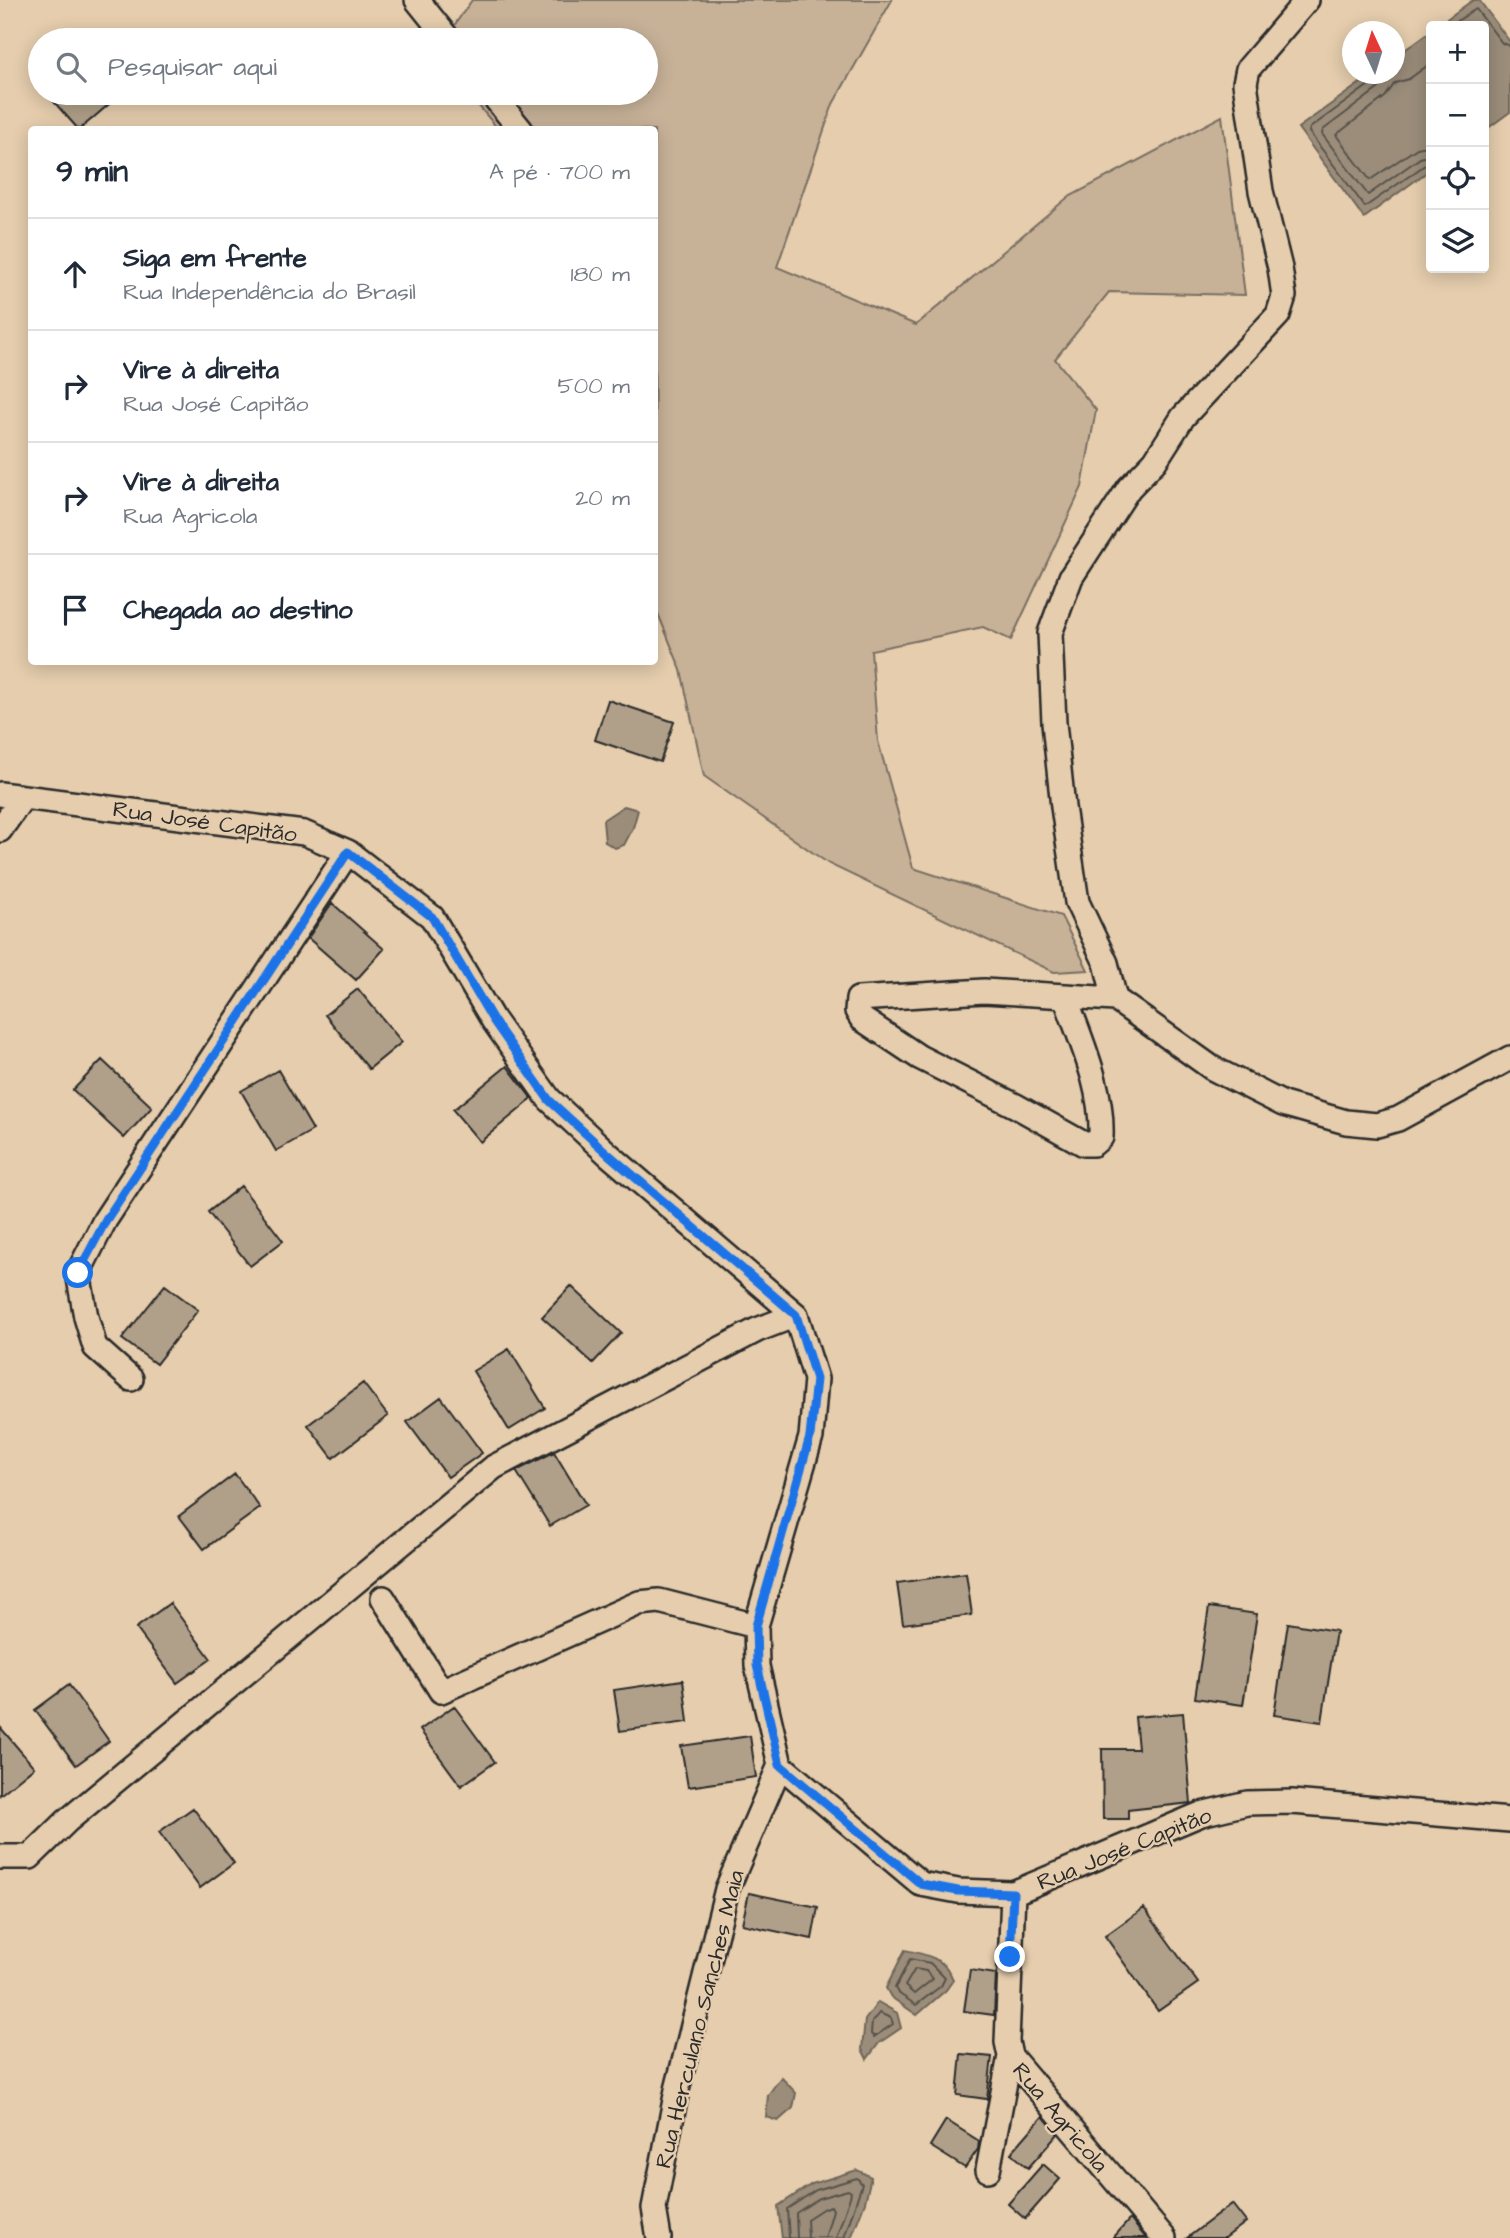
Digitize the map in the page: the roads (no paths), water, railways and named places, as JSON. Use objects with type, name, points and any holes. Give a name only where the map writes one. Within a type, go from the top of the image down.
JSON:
[{"type":"street","points":[[417,0],[439,28]]},
{"type":"street","points":[[1115,999],[1106,963],[1077,902],[1061,795],[1054,723],[1050,633],[1071,577],[1129,488],[1155,461],[1183,418],[1278,315],[1284,296],[1261,191],[1245,83],[1248,69],[1307,0]]},
{"type":"street","points":[[500,105],[517,126]]},
{"type":"street","name":"Rua José Capitão","points":[[0,794],[304,833],[348,852],[432,917],[493,1020],[549,1100],[796,1315]]},
{"type":"street","points":[[0,830],[23,797]]},
{"type":"street","points":[[131,1379],[95,1347],[78,1273],[106,1220],[348,852]]},
{"type":"street","points":[[1065,996],[1093,1073],[1102,1116],[1101,1137],[1093,1144],[1084,1144],[919,1057],[862,1019],[857,1011],[858,999],[984,991],[1115,999],[1212,1068],[1283,1104],[1346,1122],[1377,1125],[1398,1119],[1510,1058]]},
{"type":"street","points":[[0,1857],[30,1857],[66,1821],[494,1467],[757,1330],[796,1315],[816,1379],[810,1437],[756,1626],[757,1665],[780,1765]]},
{"type":"street","points":[[383,1598],[441,1691],[639,1603],[659,1601],[756,1626]]},
{"type":"street","name":"Rua José Capitão","points":[[780,1765],[921,1884],[958,1891],[1013,1893],[1201,1814],[1247,1803],[1292,1802],[1510,1820]]},
{"type":"street","name":"Rua Herculano Sanches Maia","points":[[659,2238],[654,2208],[677,2090],[727,1888],[780,1765]]},
{"type":"street","name":"Rua Agricola","points":[[1013,1893],[1007,2042],[1010,2056],[1164,2238]]},
{"type":"street","points":[[988,2170],[1010,2056]]},
{"type":"water","points":[[1473,0],[1479,0],[1510,42],[1510,112],[1489,127],[1489,21],[1444,21]]},
{"type":"water","points":[[1426,35],[1426,173],[1364,218],[1298,128],[1359,84],[1405,84],[1405,50]]},
{"type":"water","points":[[624,806],[638,810],[624,845],[615,848],[605,842],[603,820]]},
{"type":"water","points":[[905,1950],[927,1955],[940,1962],[953,1980],[946,1990],[917,2015],[891,1997],[886,1988]]},
{"type":"water","points":[[878,2002],[897,2013],[901,2028],[879,2043],[867,2059],[862,2049],[865,2020]]},
{"type":"water","points":[[781,2077],[796,2093],[793,2108],[778,2121],[766,2117],[768,2095]]},
{"type":"water","points":[[857,2170],[871,2177],[851,2238],[782,2238],[778,2206],[812,2184]]}]
